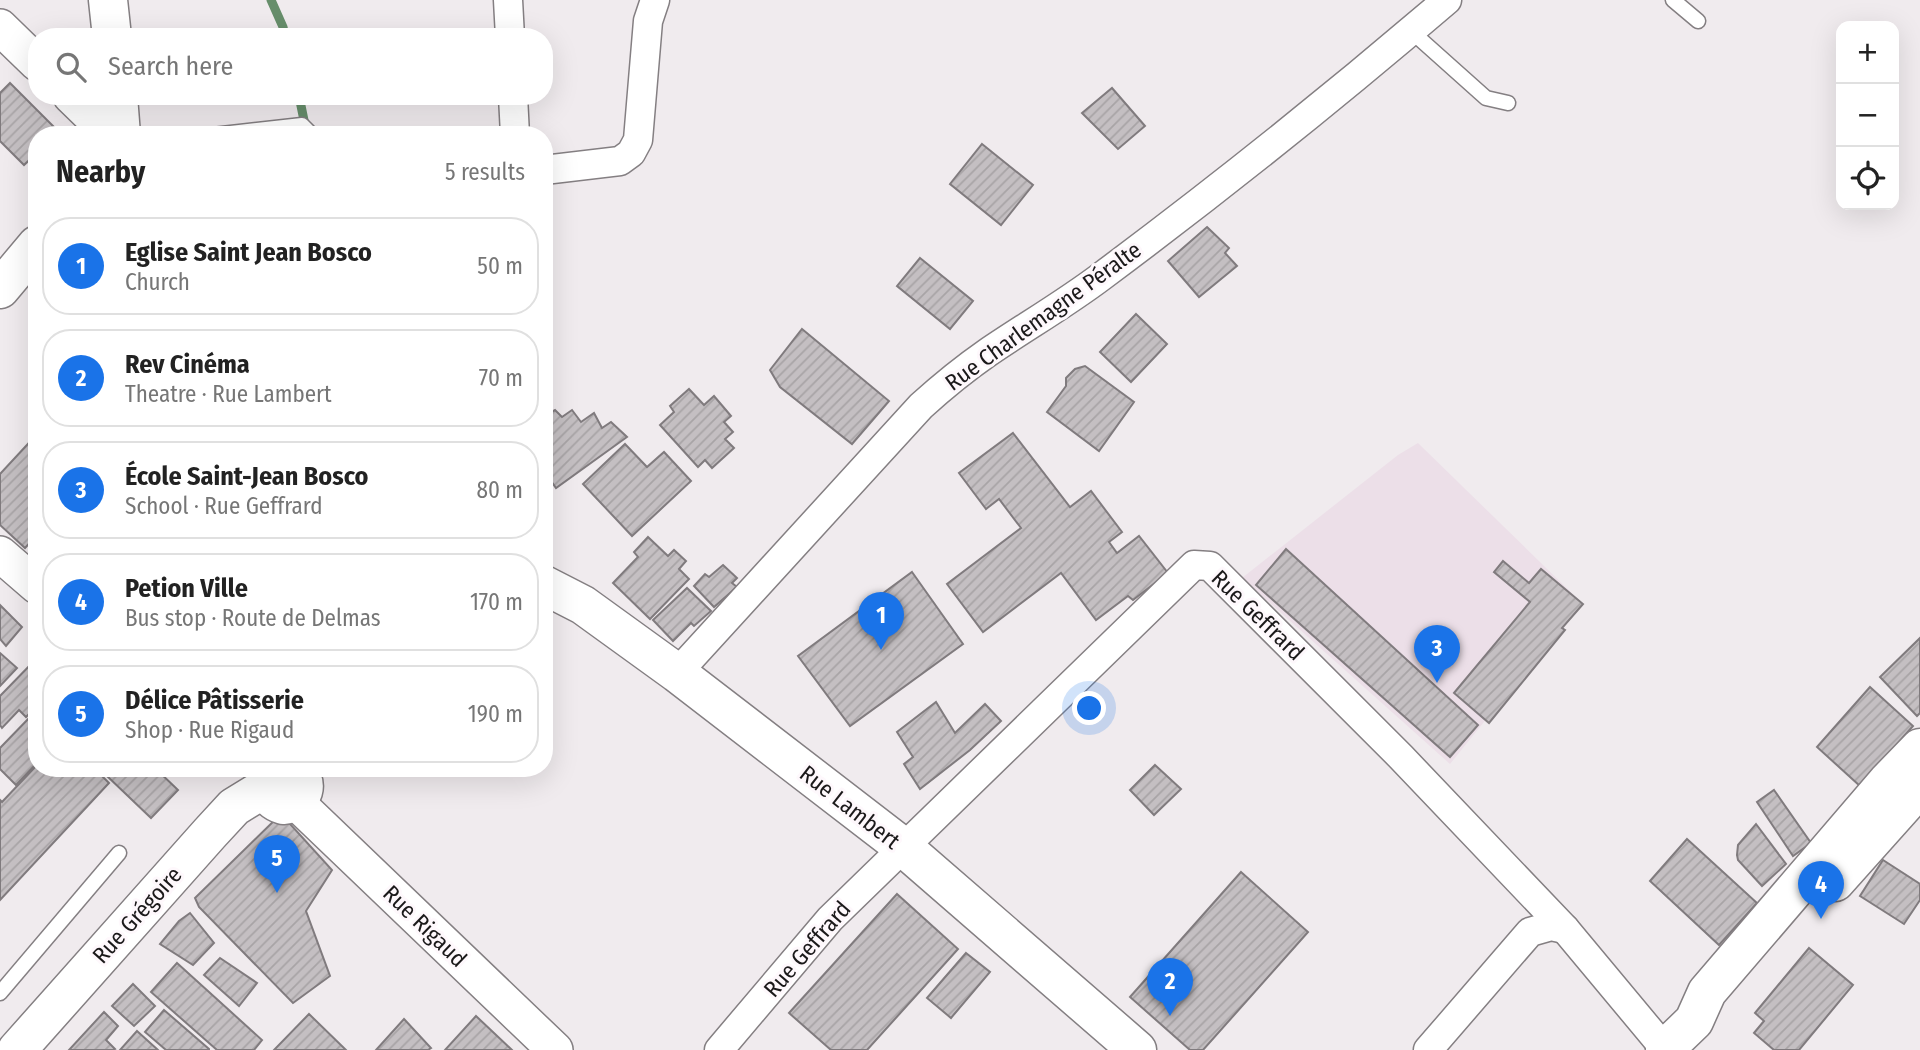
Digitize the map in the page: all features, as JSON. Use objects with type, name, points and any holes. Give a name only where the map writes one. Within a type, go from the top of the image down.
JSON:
[{"type":"main road","points":[[108,0],[111,28]]},
{"type":"main road","points":[[119,105],[120,126]]},
{"type":"main road","points":[[0,289],[28,256]]},
{"type":"main road","name":"Rue Lambert","points":[[553,585],[677,673],[903,847],[1137,1050]]},
{"type":"main road","points":[[1665,1050],[1694,1021],[1707,992],[1887,782],[1920,748]]},
{"type":"main road","name":"Rue Grégoire","points":[[17,1050],[234,807],[284,777]]},
{"type":"main road","points":[[1694,1021],[1725,1010],[1814,905],[1920,788]]},
{"type":"street","points":[[508,0],[510,28]]},
{"type":"street","points":[[553,169],[620,162],[631,153],[638,140],[648,21],[655,0]]},
{"type":"street","name":"Rue Charlemagne Péralte","points":[[677,673],[921,407],[949,382],[985,354],[1109,271],[1298,124],[1447,0]]},
{"type":"street","points":[[0,27],[28,54]]},
{"type":"street","points":[[80,105],[102,126]]},
{"type":"street","points":[[513,105],[515,126]]},
{"type":"street","points":[[0,554],[28,578]]},
{"type":"street","name":"Rue Geffrard","points":[[719,1050],[830,919],[1194,565],[1210,566],[1401,757],[1565,929],[1665,1050]]},
{"type":"street","name":"Rue Rigaud","points":[[284,777],[555,1050]]},
{"type":"street","points":[[1428,1050],[1530,932],[1551,926],[1565,929]]},
{"type":"lane","points":[[1673,0],[1698,21]]},
{"type":"lane","points":[[1411,30],[1486,98],[1508,103]]},
{"type":"lane","points":[[0,993],[119,853]]},
{"type":"shaded area","points":[[1418,443],[1581,602],[1450,764],[1242,578],[1398,455]]},
{"type":"building","points":[[10,83],[28,101],[28,105],[32,105],[53,126],[28,126],[28,161],[24,165],[0,141],[0,93]]},
{"type":"building","points":[[1112,88],[1145,126],[1118,149],[1082,113]]},
{"type":"building","points":[[982,144],[1033,185],[1001,225],[950,184]]},
{"type":"building","points":[[1207,227],[1229,248],[1225,253],[1237,266],[1199,297],[1168,261]]},
{"type":"building","points":[[920,258],[973,301],[950,329],[897,286]]},
{"type":"building","points":[[1136,314],[1167,344],[1131,382],[1100,352]]},
{"type":"building","points":[[802,329],[889,401],[852,444],[780,387],[770,370]]},
{"type":"building","points":[[1085,366],[1134,402],[1099,451],[1047,412],[1066,386],[1066,378],[1075,369]]},
{"type":"building","points":[[689,389],[704,405],[714,396],[731,416],[724,422],[733,432],[725,439],[734,448],[712,468],[705,460],[698,467],[660,425],[674,412],[670,406]]},
{"type":"building","points":[[572,410],[581,422],[594,413],[602,428],[611,422],[627,437],[556,488],[553,484],[553,411],[562,417]]},
{"type":"building","points":[[1013,433],[1070,507],[1091,491],[1122,532],[1109,542],[1117,553],[1139,536],[1168,573],[1133,600],[1128,596],[1096,620],[1061,573],[983,632],[947,584],[1021,528],[999,499],[986,509],[959,473]]},
{"type":"building","points":[[28,444],[28,545],[25,548],[0,525],[0,474]]},
{"type":"building","points":[[625,444],[647,467],[664,452],[691,481],[632,536],[583,484]]},
{"type":"building","points":[[648,537],[668,556],[674,550],[686,561],[679,569],[689,579],[650,619],[613,583],[638,557],[634,552]]},
{"type":"building","points":[[1286,549],[1478,725],[1450,757],[1256,585]]},
{"type":"building","points":[[1503,561],[1529,583],[1541,569],[1583,604],[1489,723],[1454,693],[1530,602],[1494,572]]},
{"type":"building","points":[[723,565],[737,578],[732,583],[737,587],[714,607],[694,586],[705,574],[709,577]]},
{"type":"building","points":[[912,572],[963,644],[850,726],[798,656]]},
{"type":"building","points":[[687,588],[711,611],[694,626],[691,623],[673,641],[653,620]]},
{"type":"building","points":[[0,605],[22,627],[6,646],[0,639]]},
{"type":"building","points":[[1920,638],[1920,713],[1917,716],[1880,677]]},
{"type":"building","points":[[0,653],[17,668],[0,686]]},
{"type":"building","points":[[28,667],[28,715],[26,717],[19,710],[2,728],[0,696]]},
{"type":"building","points":[[1870,687],[1913,726],[1860,786],[1817,747]]},
{"type":"building","points":[[936,702],[955,733],[985,704],[1001,721],[970,750],[920,789],[904,764],[913,757],[897,732]]},
{"type":"building","points":[[28,719],[28,772],[16,785],[0,769],[0,748]]},
{"type":"building","points":[[1155,765],[1181,789],[1154,815],[1130,790]]},
{"type":"building","points":[[28,775],[28,777],[103,777],[109,783],[0,900],[0,800],[2,802]]},
{"type":"building","points":[[108,777],[164,777],[178,790],[151,818]]},
{"type":"building","points":[[1774,790],[1811,843],[1793,856],[1757,802]]},
{"type":"building","points":[[281,814],[332,870],[306,911],[330,976],[293,1003],[199,907],[195,898]]},
{"type":"building","points":[[1756,824],[1786,864],[1762,886],[1738,860],[1737,855],[1738,845]]},
{"type":"building","points":[[1687,839],[1757,903],[1719,945],[1650,881]]},
{"type":"building","points":[[1883,860],[1920,884],[1920,900],[1904,924],[1860,896]]},
{"type":"building","points":[[1241,872],[1308,932],[1203,1050],[1190,1050],[1130,997]]},
{"type":"building","points":[[897,894],[958,949],[867,1050],[831,1050],[789,1013]]},
{"type":"building","points":[[190,913],[214,943],[193,965],[160,944],[179,921]]},
{"type":"building","points":[[1809,948],[1853,985],[1799,1050],[1774,1050],[1754,1033],[1764,1021],[1755,1013]]},
{"type":"building","points":[[966,953],[990,972],[951,1018],[927,998]]},
{"type":"building","points":[[220,958],[257,983],[239,1006],[204,975]]},
{"type":"building","points":[[177,963],[262,1040],[254,1050],[217,1050],[151,992]]},
{"type":"building","points":[[133,984],[155,1006],[134,1026],[112,1006]]},
{"type":"building","points":[[164,1010],[209,1050],[166,1050],[145,1032]]},
{"type":"building","points":[[104,1012],[118,1026],[106,1040],[115,1049],[69,1050]]},
{"type":"building","points":[[309,1014],[346,1050],[274,1050]]},
{"type":"building","points":[[476,1016],[512,1050],[445,1050]]},
{"type":"building","points":[[404,1019],[431,1048],[376,1050]]},
{"type":"building","points":[[137,1031],[158,1050],[120,1050]]},
{"type":"waterway","points":[[271,0],[283,28]]},
{"type":"waterway","points":[[301,105],[305,126]]},
{"type":"place","name":"Eglise Saint Jean Bosco","points":[[881,650]]},
{"type":"place","name":"École Saint-Jean Bosco","points":[[1437,683]]},
{"type":"place","name":"Délice Pâtisserie","points":[[277,893]]},
{"type":"place","name":"Petion Ville","points":[[1821,919]]},
{"type":"place","name":"Rev Cinéma","points":[[1170,1016]]}]
